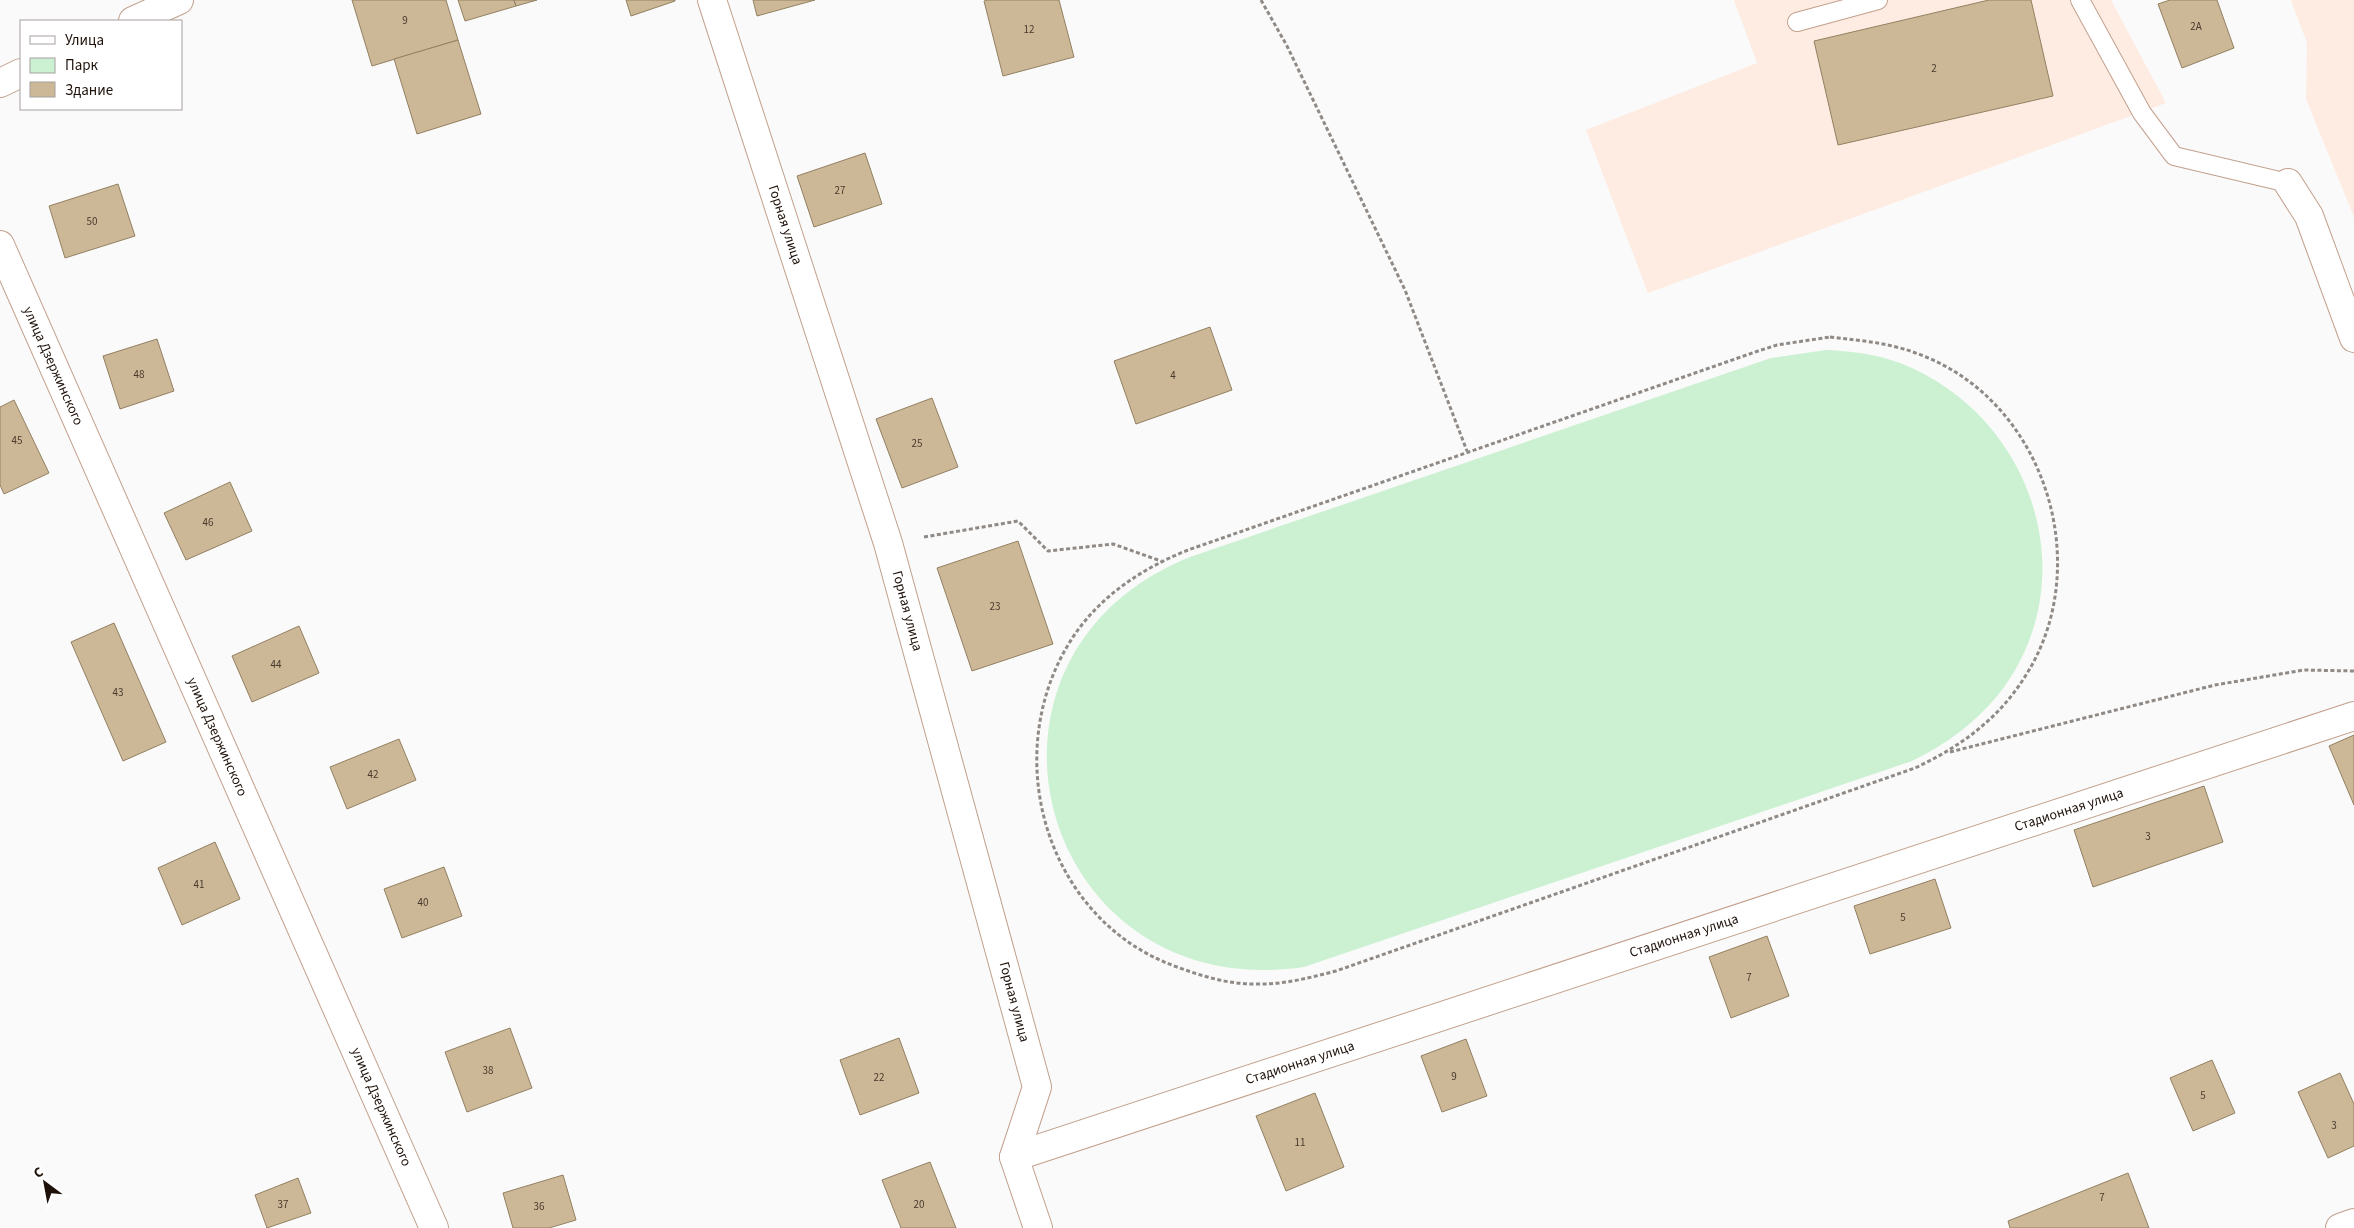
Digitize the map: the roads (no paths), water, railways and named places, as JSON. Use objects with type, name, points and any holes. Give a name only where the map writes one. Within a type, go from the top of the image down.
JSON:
[{"type":"street","points":[[135,20],[178,0]]},
{"type":"street","name":"Горная улица","points":[[712,0],[888,544],[1037,1087],[1014,1157]]},
{"type":"street","points":[[0,83],[20,73]]},
{"type":"street","points":[[2288,183],[2309,216],[2354,338]]},
{"type":"street","name":"улица Дзержинского","points":[[0,245],[434,1228]]},
{"type":"street","name":"Стадионная улица","points":[[1014,1157],[2354,716]]},
{"type":"street","points":[[1014,1157],[1038,1228]]},
{"type":"street","points":[[2340,1228],[2354,1223]]},
{"type":"lane","points":[[1797,22],[1878,0]]},
{"type":"lane","points":[[2080,0],[2142,113],[2174,156],[2288,183]]}]
